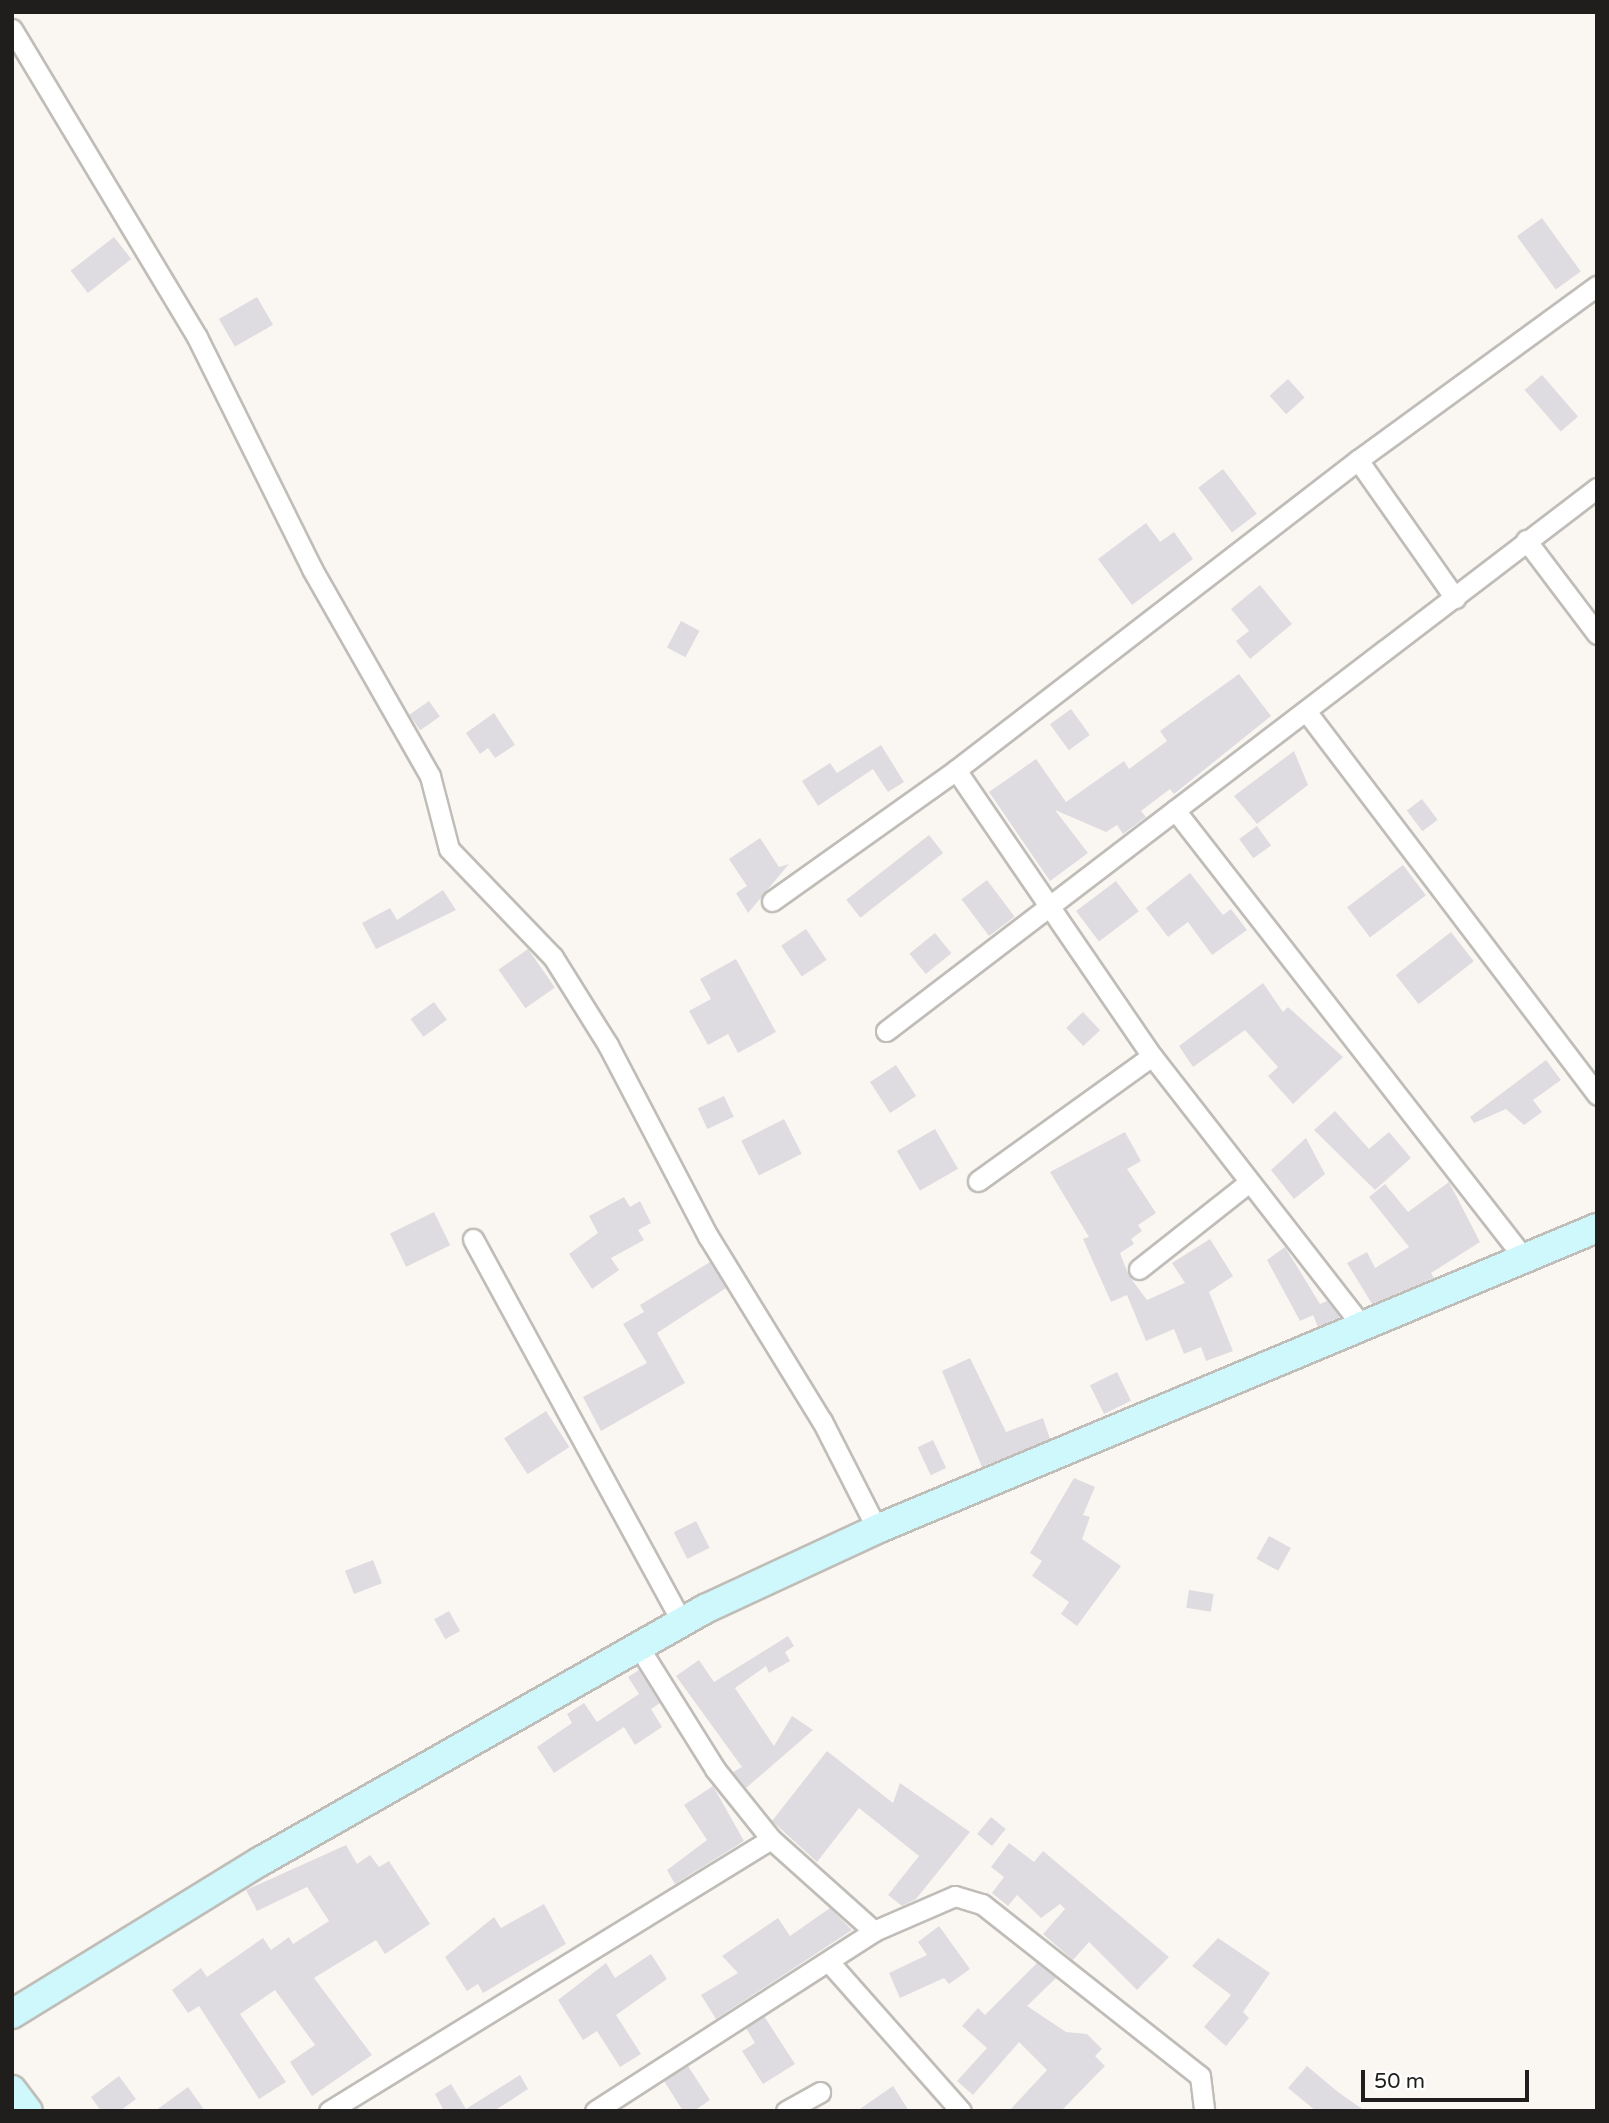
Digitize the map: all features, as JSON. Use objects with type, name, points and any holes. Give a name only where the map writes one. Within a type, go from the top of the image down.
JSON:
[{"type":"street","points":[[12,29],[197,338],[313,569],[430,776],[456,862],[554,957],[608,1045],[708,1236],[822,1421],[877,1529]]},
{"type":"street","points":[[772,901],[956,770],[1358,460],[1597,286]]},
{"type":"street","points":[[1358,460],[1455,597]]},
{"type":"street","points":[[886,1031],[1051,909],[1175,810],[1597,488]]},
{"type":"street","points":[[1526,540],[1597,634]]},
{"type":"street","points":[[1306,711],[1597,1095]]},
{"type":"street","points":[[956,770],[1152,1056],[1364,1328]]},
{"type":"street","points":[[1175,810],[1524,1258]]},
{"type":"street","points":[[978,1181],[1152,1056]]},
{"type":"street","points":[[1139,1269],[1249,1182]]},
{"type":"street","points":[[12,2014],[103,1953],[637,1644],[681,1622],[877,1529],[1364,1328],[1597,1228]]},
{"type":"street","points":[[474,1239],[681,1622]]},
{"type":"street","points":[[637,1644],[715,1769],[771,1839],[874,1931]]},
{"type":"street","points":[[329,2111],[771,1839]]},
{"type":"street","points":[[595,2111],[874,1931],[955,1896],[982,1904],[1200,2076],[1204,2111]]},
{"type":"street","points":[[829,1962],[961,2111]]},
{"type":"street","points":[[12,2090],[28,2111]]},
{"type":"street","points":[[786,2111],[820,2092]]},
{"type":"building","points":[[1542,218],[1581,271],[1556,290],[1517,236]]},
{"type":"building","points":[[114,237],[131,259],[88,293],[71,271]]},
{"type":"building","points":[[257,297],[273,325],[235,347],[219,319]]},
{"type":"building","points":[[1542,375],[1578,417],[1561,432],[1525,390]]},
{"type":"building","points":[[1288,379],[1305,398],[1286,414],[1269,396]]},
{"type":"building","points":[[1223,469],[1257,514],[1232,532],[1198,488]]},
{"type":"building","points":[[1146,523],[1160,542],[1174,532],[1193,559],[1132,605],[1098,559]]},
{"type":"building","points":[[1260,585],[1292,624],[1250,659],[1236,641],[1249,631],[1231,609]]},
{"type":"building","points":[[681,621],[700,631],[685,657],[667,647]]},
{"type":"building","points":[[1239,674],[1271,716],[1174,794],[1170,789],[1141,811],[1146,817],[1123,834],[1117,825],[1106,832],[1055,810],[1088,853],[1050,881],[989,792],[1036,759],[1066,802],[1124,761],[1129,769],[1167,741],[1160,731]]},
{"type":"building","points":[[429,701],[440,717],[420,730],[409,715]]},
{"type":"building","points":[[1071,709],[1090,735],[1069,750],[1050,724]]},
{"type":"building","points":[[494,713],[515,745],[495,758],[488,748],[480,754],[466,733]]},
{"type":"building","points":[[881,745],[904,782],[888,792],[873,769],[818,806],[802,781],[830,763],[837,773]]},
{"type":"building","points":[[1294,751],[1308,785],[1257,824],[1234,796]]},
{"type":"building","points":[[1422,799],[1438,820],[1422,831],[1407,810]]},
{"type":"building","points":[[1257,826],[1271,845],[1253,858],[1239,839]]},
{"type":"building","points":[[929,835],[943,853],[860,918],[846,900]]},
{"type":"building","points":[[760,838],[779,867],[789,864],[748,913],[736,893],[747,886],[729,859]]},
{"type":"building","points":[[1403,865],[1426,895],[1370,937],[1347,907]]},
{"type":"building","points":[[1190,873],[1223,915],[1231,909],[1247,930],[1212,955],[1188,922],[1168,937],[1146,908]]},
{"type":"building","points":[[987,880],[1015,917],[989,936],[961,899]]},
{"type":"building","points":[[1116,881],[1139,911],[1099,941],[1076,911]]},
{"type":"building","points":[[443,890],[456,910],[376,949],[362,923],[390,908],[397,920]]},
{"type":"building","points":[[806,929],[827,960],[802,976],[781,946]]},
{"type":"building","points":[[1451,932],[1474,961],[1419,1004],[1396,975]]},
{"type":"building","points":[[935,933],[951,953],[926,974],[909,954]]},
{"type":"building","points":[[528,949],[555,988],[525,1008],[499,970]]},
{"type":"building","points":[[736,959],[776,1032],[738,1053],[728,1034],[708,1045],[689,1011],[711,999],[700,979]]},
{"type":"building","points":[[1263,983],[1283,1012],[1288,1007],[1343,1057],[1293,1104],[1268,1076],[1278,1067],[1245,1030],[1193,1067],[1179,1046]]},
{"type":"building","points":[[434,1002],[447,1020],[423,1037],[411,1019]]},
{"type":"building","points":[[1083,1012],[1100,1030],[1083,1046],[1066,1028]]},
{"type":"building","points":[[1546,1060],[1561,1080],[1533,1100],[1542,1112],[1524,1125],[1506,1109],[1474,1123],[1470,1117]]},
{"type":"building","points":[[896,1065],[916,1096],[890,1113],[870,1082]]},
{"type":"building","points":[[724,1096],[734,1117],[707,1129],[698,1108]]},
{"type":"building","points":[[1335,1111],[1369,1149],[1389,1132],[1411,1158],[1375,1190],[1314,1130]]},
{"type":"building","points":[[784,1119],[802,1154],[759,1176],[741,1141]]},
{"type":"building","points":[[935,1129],[958,1169],[920,1191],[897,1151]]},
{"type":"building","points":[[1125,1132],[1141,1161],[1127,1169],[1156,1213],[1138,1225],[1142,1231],[1131,1239],[1134,1244],[1120,1253],[1129,1276],[1147,1300],[1185,1283],[1172,1263],[1210,1239],[1233,1276],[1209,1292],[1233,1351],[1206,1361],[1201,1347],[1184,1354],[1174,1329],[1146,1341],[1127,1295],[1111,1302],[1083,1239],[1089,1237],[1050,1172]]},
{"type":"building","points":[[1306,1138],[1325,1174],[1294,1199],[1271,1170]]},
{"type":"building","points":[[1449,1182],[1480,1242],[1431,1273],[1434,1278],[1372,1304],[1347,1263],[1367,1252],[1375,1268],[1409,1247],[1369,1197],[1385,1184],[1408,1212]]},
{"type":"building","points":[[624,1197],[630,1207],[640,1201],[651,1223],[638,1230],[644,1240],[611,1258],[619,1270],[592,1289],[569,1254],[598,1233],[589,1216]]},
{"type":"building","points":[[434,1212],[450,1245],[406,1267],[390,1233]]},
{"type":"building","points":[[1285,1247],[1320,1304],[1327,1301],[1340,1317],[1318,1327],[1313,1315],[1300,1321],[1267,1260]]},
{"type":"building","points":[[710,1262],[726,1288],[657,1333],[685,1383],[601,1431],[583,1397],[647,1363],[623,1324],[644,1312],[640,1305]]},
{"type":"building","points":[[970,1358],[1006,1432],[1043,1418],[1050,1439],[982,1467],[942,1371]]},
{"type":"building","points":[[1117,1372],[1131,1401],[1104,1414],[1090,1385]]},
{"type":"building","points":[[546,1411],[569,1447],[527,1474],[504,1438]]},
{"type":"building","points":[[933,1440],[946,1468],[931,1475],[918,1447]]},
{"type":"building","points":[[1074,1478],[1095,1487],[1083,1515],[1090,1517],[1082,1539],[1121,1566],[1077,1626],[1061,1614],[1069,1602],[1032,1576],[1042,1561],[1030,1553]]},
{"type":"building","points":[[696,1521],[710,1548],[687,1559],[674,1532]]},
{"type":"building","points":[[1269,1536],[1291,1548],[1278,1571],[1256,1559]]},
{"type":"building","points":[[373,1560],[382,1583],[354,1594],[345,1571]]},
{"type":"building","points":[[1189,1590],[1214,1594],[1211,1612],[1186,1608]]},
{"type":"building","points":[[449,1611],[460,1631],[445,1639],[434,1619]]},
{"type":"building","points":[[788,1636],[794,1646],[785,1652],[790,1661],[769,1673],[766,1666],[735,1688],[774,1746],[792,1716],[813,1730],[746,1788],[733,1772],[742,1767],[676,1676],[699,1660],[714,1682]]},
{"type":"building","points":[[639,1670],[660,1703],[651,1709],[662,1727],[635,1745],[624,1727],[554,1773],[537,1747],[572,1723],[567,1714],[584,1703],[597,1722],[639,1694],[628,1677]]},
{"type":"building","points":[[827,1751],[893,1803],[900,1783],[970,1832],[916,1899],[902,1906],[888,1895],[919,1856],[859,1808],[817,1862],[772,1821]]},
{"type":"building","points":[[713,1786],[744,1841],[675,1884],[667,1870],[707,1840],[684,1805]]},
{"type":"building","points":[[991,1817],[1006,1829],[992,1846],[977,1834]]},
{"type":"building","points":[[1009,1843],[1034,1862],[1043,1851],[1169,1957],[1137,1990],[1089,1942],[1073,1960],[1043,1934],[1065,1909],[1060,1904],[1041,1918],[1017,1895],[1008,1906],[992,1893],[1004,1877],[991,1867]]},
{"type":"building","points":[[346,1845],[357,1864],[370,1855],[379,1867],[389,1861],[430,1924],[385,1954],[376,1940],[314,1978],[372,2055],[312,2096],[290,2062],[315,2045],[275,1990],[240,2014],[286,2082],[259,2099],[199,2006],[188,2013],[172,1990],[201,1968],[207,1977],[263,1938],[271,1950],[289,1937],[293,1944],[329,1921],[307,1887],[257,1911],[246,1890]]},
{"type":"building","points":[[544,1904],[566,1944],[483,1993],[478,1984],[467,1991],[445,1957],[494,1917],[501,1928]]},
{"type":"building","points":[[830,1908],[852,1930],[716,2019],[701,1995],[738,1973],[722,1956],[778,1918],[790,1936]]},
{"type":"building","points":[[939,1926],[970,1969],[949,1984],[944,1978],[900,1998],[889,1973],[927,1955],[918,1942]]},
{"type":"building","points":[[1218,1938],[1270,1973],[1243,2012],[1249,2018],[1226,2046],[1204,2027],[1231,1995],[1192,1966]]},
{"type":"building","points":[[651,1954],[667,1979],[616,2015],[641,2054],[620,2067],[597,2031],[583,2040],[558,2000],[606,1963],[615,1978]]},
{"type":"building","points":[[1037,1963],[1056,1978],[1027,2006],[1066,2032],[1087,2034],[1102,2049],[1095,2056],[1105,2066],[1061,2111],[1009,2111],[1047,2070],[1019,2042],[973,2095],[957,2081],[987,2048],[962,2026],[978,2008],[985,2015]]},
{"type":"building","points":[[764,2016],[795,2064],[763,2084],[742,2051],[755,2043],[746,2028]]},
{"type":"building","points":[[688,2066],[710,2100],[694,2111],[683,2111],[664,2081]]},
{"type":"building","points":[[1307,2066],[1365,2111],[1316,2111],[1288,2088]]},
{"type":"building","points":[[520,2075],[528,2089],[494,2111],[444,2111],[435,2094],[451,2084],[466,2109]]},
{"type":"building","points":[[119,2076],[136,2099],[120,2111],[101,2111],[91,2097]]},
{"type":"building","points":[[893,2086],[909,2111],[857,2111]]},
{"type":"building","points":[[188,2087],[205,2111],[155,2111]]}]
